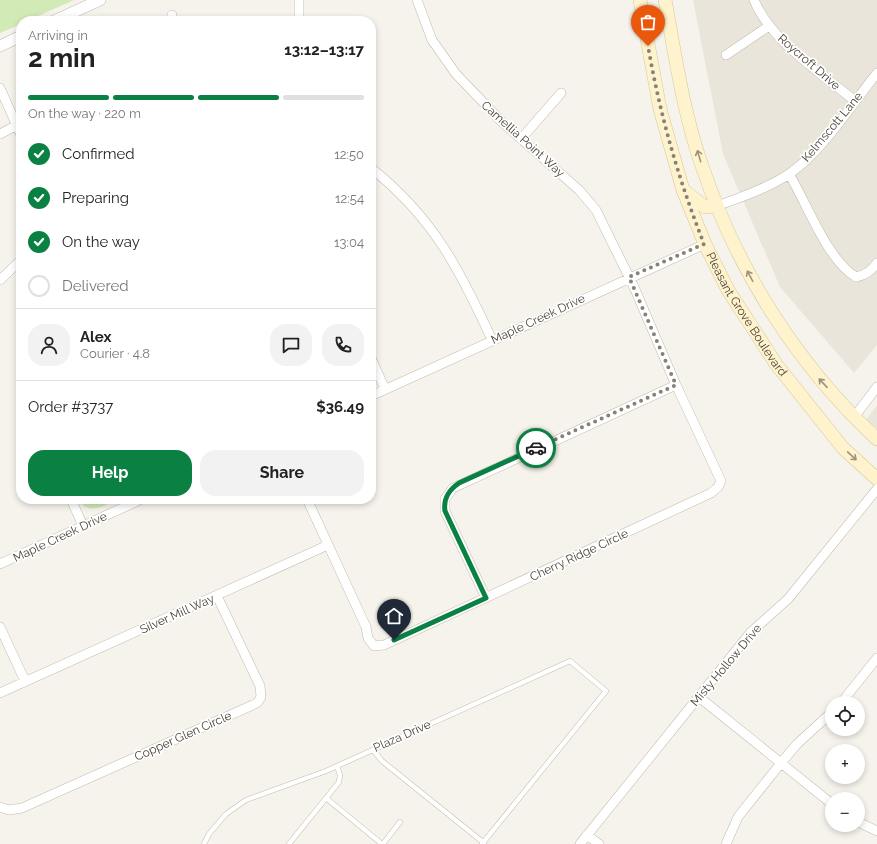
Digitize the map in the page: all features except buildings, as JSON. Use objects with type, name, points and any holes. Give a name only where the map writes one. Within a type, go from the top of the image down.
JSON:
[{"type":"main road","name":"Pleasant Grove Boulevard","points":[[640,0],[659,103],[683,190],[704,244],[728,290],[751,327],[799,395],[830,430],[843,448],[877,479]]},
{"type":"main road","name":"Pleasant Grove Boulevard","points":[[665,0],[684,98],[700,162],[717,206],[749,275],[767,307],[818,378],[877,439]]},
{"type":"main road","points":[[683,190],[705,207],[717,206]]},
{"type":"street","points":[[65,16],[100,0]]},
{"type":"street","points":[[299,0],[299,16]]},
{"type":"street","name":"Camellia Point Way","points":[[417,0],[426,27],[445,61],[469,89],[589,201],[602,221],[629,277]]},
{"type":"street","name":"Roycroft Drive","points":[[754,0],[769,26],[794,52],[855,101]]},
{"type":"street","points":[[726,55],[769,26]]},
{"type":"street","points":[[0,46],[16,38]]},
{"type":"street","name":"Kelmscott Lane","points":[[717,206],[771,184],[789,174],[824,140],[877,73]]},
{"type":"street","points":[[0,88],[16,118]]},
{"type":"street","points":[[521,139],[561,93]]},
{"type":"street","points":[[0,134],[16,126]]},
{"type":"street","points":[[376,172],[408,201],[436,233],[465,282],[492,340]]},
{"type":"street","points":[[789,174],[830,249],[850,274],[856,277],[862,276],[871,270],[877,263]]},
{"type":"street","name":"Maple Creek Drive","points":[[376,394],[704,244]]},
{"type":"street","points":[[0,280],[16,265]]},
{"type":"street","name":"Cherry Ridge Circle","points":[[309,504],[366,627],[368,638],[374,646],[384,645],[711,493],[718,487],[721,480],[720,473],[676,385],[629,277]]},
{"type":"street","points":[[376,369],[385,390]]},
{"type":"street","points":[[486,598],[445,511],[445,499],[453,488],[676,385]]},
{"type":"street","points":[[852,414],[877,387]]},
{"type":"street","name":"Misty Hollow Drive","points":[[580,844],[751,632],[788,599],[877,490]]},
{"type":"street","points":[[73,504],[83,526]]},
{"type":"street","name":"Maple Creek Drive","points":[[0,564],[131,504]]},
{"type":"street","name":"Silver Mill Way","points":[[25,681],[328,545]]},
{"type":"street","name":"Copper Glen Circle","points":[[0,807],[9,810],[22,808],[258,703],[261,697],[260,686],[217,596]]},
{"type":"street","points":[[0,627],[25,681],[0,693]]},
{"type":"street","points":[[846,696],[877,658]]},
{"type":"street","points":[[698,697],[825,798]]},
{"type":"street","points":[[726,844],[738,817],[797,744],[825,718]]},
{"type":"street","points":[[865,825],[877,831]]},
{"type":"street","points":[[587,835],[599,844]]},
{"type":"lane","name":"Plaza Drive","points":[[204,844],[226,814],[246,800],[337,766],[570,661],[606,691],[483,843]]},
{"type":"lane","points":[[373,750],[382,761],[483,843]]},
{"type":"lane","points":[[289,844],[339,782],[340,775],[337,766]]},
{"type":"lane","points":[[326,798],[383,844],[400,822]]},
{"type":"shaded area","points":[[693,0],[877,0],[877,345],[854,373],[780,287],[723,154]]},
{"type":"shaded area","points":[[877,405],[877,429],[866,420]]},
{"type":"green space","points":[[0,0],[74,0],[38,16],[16,16],[16,26],[0,33]]},
{"type":"green space","points":[[83,504],[108,504],[97,508],[87,507]]},
{"type":"way so far","points":[[536,448],[676,385],[629,277],[704,244],[683,190],[671,150],[656,92],[648,46]]},
{"type":"route","points":[[394,640],[486,598],[445,511],[445,499],[453,488],[459,483],[536,448]]}]
